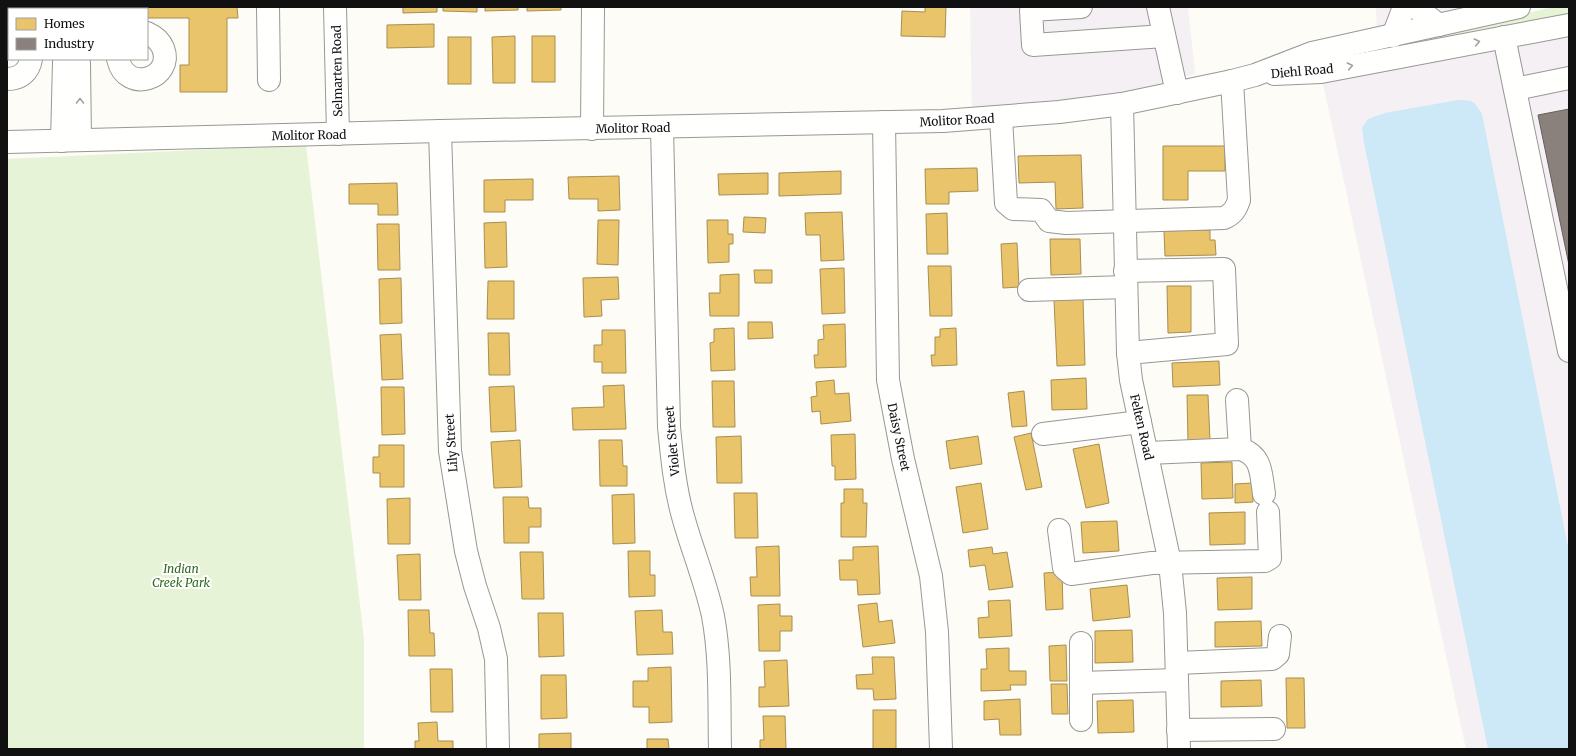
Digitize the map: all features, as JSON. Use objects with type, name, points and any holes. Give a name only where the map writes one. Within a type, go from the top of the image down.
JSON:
[{"type":"street","points":[[268,7],[269,80]]},
{"type":"street","name":"Selmarten Road","points":[[335,7],[338,134]]},
{"type":"street","points":[[592,129],[593,7]]},
{"type":"street","points":[[1081,7],[1031,10],[1033,44],[1164,36]]},
{"type":"street","points":[[1158,7],[1177,93]]},
{"type":"street","points":[[1393,36],[1404,7]]},
{"type":"street","points":[[1415,7],[1438,25]]},
{"type":"street","name":"Diehl Road","points":[[1255,75],[1312,53],[1519,7]]},
{"type":"street","name":"Diehl Road","points":[[1255,75],[1321,72],[1569,25]]},
{"type":"street","points":[[118,60],[123,72],[129,77],[144,79],[152,77],[158,72],[162,66],[164,51],[156,38],[148,34]]},
{"type":"street","points":[[1504,37],[1569,351]]},
{"type":"street","points":[[7,80],[20,76],[27,71],[31,60]]},
{"type":"street","points":[[66,60],[64,62],[71,140]]},
{"type":"street","points":[[71,140],[80,63],[76,60]]},
{"type":"street","name":"Molitor Road","points":[[7,142],[440,131],[662,128],[943,121],[1001,118],[1122,104],[1255,75]]},
{"type":"street","points":[[1515,89],[1569,78]]},
{"type":"street","points":[[1001,118],[1006,203],[1013,209],[1041,210],[1049,221],[1066,223],[1224,218],[1232,214],[1237,208],[1239,200],[1232,80]]},
{"type":"street","name":"Felten Road","points":[[1122,104],[1128,353],[1131,380],[1148,453],[1170,563],[1175,613],[1178,740]]},
{"type":"street","name":"Daisy Street","points":[[884,122],[888,380],[903,459],[930,576],[937,632],[941,749]]},
{"type":"street","name":"Violet Street","points":[[662,128],[669,427],[671,455],[683,518],[705,584],[713,617],[718,651],[720,749]]},
{"type":"street","name":"Lily Street","points":[[440,131],[450,451],[466,552],[474,586],[489,628],[496,660],[498,749]]},
{"type":"street","points":[[1029,290],[1224,269],[1227,344],[1128,353]]},
{"type":"street","points":[[1237,400],[1240,448]]},
{"type":"street","points":[[1043,434],[1140,422]]},
{"type":"street","points":[[1059,530],[1064,568],[1071,574],[1152,563],[1242,562],[1269,560],[1266,503],[1260,467],[1255,457],[1248,451],[1240,448],[1148,453]]},
{"type":"street","points":[[1081,683],[1272,659],[1278,654],[1280,636]]},
{"type":"street","points":[[1081,643],[1081,720]]},
{"type":"street","points":[[1178,740],[1274,729]]},
{"type":"shaded area","points":[[970,7],[1188,7],[1195,74],[1110,98],[972,112]]},
{"type":"shaded area","points":[[1376,7],[1490,7],[1377,34]]},
{"type":"shaded area","points":[[1569,32],[1569,749],[1466,749],[1322,79]]},
{"type":"green space","points":[[1553,7],[1569,7],[1569,16],[1320,61]]},
{"type":"green space","name":"Indian Creek Park","points":[[306,145],[364,639],[364,749],[7,749],[7,159]]},
{"type":"water","points":[[1458,100],[1473,102],[1482,114],[1569,552],[1569,749],[1488,749],[1364,143],[1362,128],[1368,119],[1385,113]]},
{"type":"building: Homes","points":[[7,7],[33,7],[8,8],[7,17]]},
{"type":"building: Homes","points":[[237,7],[238,18],[227,18],[227,92],[180,92],[180,65],[189,65],[189,18],[148,18],[148,8],[123,8]]},
{"type":"building: Homes","points":[[403,7],[437,7],[437,12],[403,13]]},
{"type":"building: Homes","points":[[443,7],[477,7],[477,12],[443,11]]},
{"type":"building: Homes","points":[[485,7],[518,7],[518,10],[485,11]]},
{"type":"building: Homes","points":[[527,7],[561,7],[561,10],[527,11]]},
{"type":"building: Homes","points":[[925,7],[946,7],[945,37],[901,36],[902,11],[925,12]]},
{"type":"building: Homes","points":[[434,24],[434,47],[387,48],[387,25]]},
{"type":"building: Homes","points":[[515,36],[515,83],[493,83],[492,37]]},
{"type":"building: Homes","points":[[532,36],[555,36],[555,82],[532,82]]},
{"type":"building: Homes","points":[[448,37],[471,37],[471,84],[448,84]]},
{"type":"building: Homes","points":[[1163,146],[1225,146],[1225,171],[1188,171],[1188,200],[1163,200]]},
{"type":"building: Homes","points":[[1081,155],[1083,208],[1056,209],[1055,182],[1019,183],[1018,156]]},
{"type":"building: Homes","points":[[977,168],[978,191],[949,192],[949,204],[926,204],[925,169]]},
{"type":"building: Homes","points":[[841,171],[841,194],[779,196],[779,173]]},
{"type":"building: Homes","points":[[768,173],[768,194],[719,195],[718,174]]},
{"type":"building: Homes","points":[[619,176],[620,210],[598,211],[598,199],[569,199],[568,177]]},
{"type":"building: Homes","points":[[533,179],[533,200],[505,200],[505,212],[484,212],[484,180]]},
{"type":"building: Homes","points":[[397,183],[398,215],[378,215],[378,204],[349,204],[349,184]]},
{"type":"building: Homes","points":[[842,212],[844,260],[821,261],[820,235],[806,235],[805,213]]},
{"type":"building: Homes","points":[[947,213],[948,254],[927,254],[926,214]]},
{"type":"building: Homes","points":[[744,217],[766,218],[765,233],[743,232]]},
{"type":"building: Homes","points":[[598,220],[619,220],[618,265],[597,264]]},
{"type":"building: Homes","points":[[707,220],[728,220],[728,234],[733,234],[733,244],[729,244],[729,262],[708,263]]},
{"type":"building: Homes","points":[[506,222],[507,267],[485,268],[484,223]]},
{"type":"building: Homes","points":[[377,224],[399,224],[400,270],[378,270]]},
{"type":"building: Homes","points":[[1210,230],[1210,240],[1215,240],[1216,255],[1165,256],[1164,231]]},
{"type":"building: Homes","points":[[1050,239],[1080,239],[1081,274],[1051,275]]},
{"type":"building: Homes","points":[[1017,243],[1019,287],[1003,288],[1001,244]]},
{"type":"building: Homes","points":[[928,266],[951,266],[952,316],[930,316]]},
{"type":"building: Homes","points":[[844,268],[845,313],[822,314],[820,269]]},
{"type":"building: Homes","points":[[754,270],[772,270],[772,283],[755,283]]},
{"type":"building: Homes","points":[[739,274],[739,316],[710,316],[709,293],[720,293],[720,275]]},
{"type":"building: Homes","points":[[618,277],[619,299],[601,300],[602,316],[584,317],[583,278]]},
{"type":"building: Homes","points":[[401,278],[402,323],[380,324],[379,279]]},
{"type":"building: Homes","points":[[488,281],[514,281],[514,319],[487,319]]},
{"type":"building: Homes","points":[[1167,286],[1191,286],[1191,332],[1168,333]]},
{"type":"building: Homes","points":[[1083,299],[1085,365],[1057,366],[1054,300]]},
{"type":"building: Homes","points":[[748,322],[772,322],[773,338],[748,339]]},
{"type":"building: Homes","points":[[845,324],[846,367],[815,368],[814,355],[818,355],[818,340],[824,339],[823,325]]},
{"type":"building: Homes","points":[[734,328],[735,370],[711,371],[710,343],[714,342],[714,329]]},
{"type":"building: Homes","points":[[956,328],[957,365],[932,366],[931,355],[935,355],[935,337],[940,337],[940,329]]},
{"type":"building: Homes","points":[[602,330],[625,330],[626,373],[602,373],[602,362],[594,362],[594,345],[602,345]]},
{"type":"building: Homes","points":[[488,333],[509,333],[510,375],[489,375]]},
{"type":"building: Homes","points":[[401,334],[403,379],[382,380],[380,335]]},
{"type":"building: Homes","points":[[1219,361],[1220,385],[1173,387],[1172,363]]},
{"type":"building: Homes","points":[[1086,378],[1087,409],[1052,410],[1051,380]]},
{"type":"building: Homes","points":[[834,380],[835,394],[849,393],[851,421],[821,424],[820,411],[812,412],[811,397],[817,396],[816,382]]},
{"type":"building: Homes","points":[[712,381],[734,381],[735,427],[713,427]]},
{"type":"building: Homes","points":[[624,385],[626,429],[573,430],[572,408],[604,407],[603,386]]},
{"type":"building: Homes","points":[[514,386],[516,431],[491,432],[489,387]]},
{"type":"building: Homes","points":[[381,387],[404,387],[405,434],[382,435]]},
{"type":"building: Homes","points":[[1024,391],[1027,426],[1012,427],[1008,393]]},
{"type":"building: Homes","points":[[1187,395],[1208,395],[1210,441],[1188,441]]},
{"type":"building: Homes","points":[[1031,433],[1042,487],[1026,490],[1014,437]]},
{"type":"building: Homes","points":[[855,434],[856,479],[835,480],[835,466],[832,466],[831,435]]},
{"type":"building: Homes","points":[[741,436],[742,483],[717,483],[716,437]]},
{"type":"building: Homes","points":[[978,436],[982,464],[950,469],[946,441]]},
{"type":"building: Homes","points":[[520,440],[522,487],[494,488],[491,442]]},
{"type":"building: Homes","points":[[599,440],[622,440],[623,466],[627,466],[627,486],[600,486]]},
{"type":"building: Homes","points":[[1099,444],[1109,503],[1086,508],[1073,449]]},
{"type":"building: Homes","points":[[379,445],[404,445],[404,487],[380,487],[380,473],[373,473],[373,457],[379,457]]},
{"type":"building: Homes","points":[[1232,462],[1233,498],[1202,499],[1201,463]]},
{"type":"building: Homes","points":[[981,483],[988,529],[963,533],[956,487]]},
{"type":"building: Homes","points":[[1252,483],[1253,502],[1235,503],[1235,484]]},
{"type":"building: Homes","points":[[844,489],[863,489],[863,503],[867,503],[866,537],[841,537],[841,503],[844,503]]},
{"type":"building: Homes","points":[[734,493],[757,493],[758,538],[735,538]]},
{"type":"building: Homes","points":[[634,494],[635,543],[613,544],[612,495]]},
{"type":"building: Homes","points":[[503,497],[528,497],[529,508],[541,508],[541,527],[529,527],[529,543],[504,543]]},
{"type":"building: Homes","points":[[410,498],[410,544],[388,544],[387,499]]},
{"type":"building: Homes","points":[[1245,512],[1245,544],[1210,545],[1209,513]]},
{"type":"building: Homes","points":[[1117,521],[1119,551],[1083,553],[1081,522]]},
{"type":"building: Homes","points":[[779,546],[780,596],[751,596],[750,577],[757,577],[756,547]]},
{"type":"building: Homes","points":[[878,546],[880,594],[858,595],[857,580],[840,580],[839,560],[853,560],[853,547]]},
{"type":"building: Homes","points":[[992,547],[993,554],[1007,552],[1013,587],[989,590],[985,565],[970,567],[968,550]]},
{"type":"building: Homes","points":[[628,551],[650,551],[650,575],[655,575],[655,596],[629,597]]},
{"type":"building: Homes","points":[[520,552],[543,552],[544,599],[522,599]]},
{"type":"building: Homes","points":[[420,554],[421,600],[399,600],[397,555]]},
{"type":"building: Homes","points":[[1062,572],[1063,609],[1046,610],[1044,573]]},
{"type":"building: Homes","points":[[1252,577],[1252,609],[1218,610],[1217,578]]},
{"type":"building: Homes","points":[[1127,585],[1130,617],[1093,621],[1090,589]]},
{"type":"building: Homes","points":[[1010,600],[1012,636],[979,638],[978,618],[989,617],[988,601]]},
{"type":"building: Homes","points":[[877,603],[879,622],[892,620],[895,643],[863,647],[858,605]]},
{"type":"building: Homes","points":[[780,604],[780,616],[792,616],[792,631],[780,631],[780,651],[759,651],[758,605]]},
{"type":"building: Homes","points":[[408,610],[429,610],[430,633],[434,633],[435,656],[409,656]]},
{"type":"building: Homes","points":[[662,610],[663,632],[672,632],[673,654],[637,655],[635,611]]},
{"type":"building: Homes","points":[[538,613],[563,613],[564,656],[539,657]]},
{"type":"building: Homes","points":[[1261,621],[1262,646],[1215,647],[1215,622]]},
{"type":"building: Homes","points":[[1132,630],[1133,662],[1095,663],[1095,631]]},
{"type":"building: Homes","points":[[1066,645],[1067,681],[1050,681],[1049,646]]},
{"type":"building: Homes","points":[[1009,648],[1009,671],[1026,671],[1026,685],[1010,685],[1011,690],[981,691],[981,669],[987,669],[986,649]]},
{"type":"building: Homes","points":[[872,657],[894,657],[896,699],[874,700],[873,689],[857,689],[856,675],[873,674]]},
{"type":"building: Homes","points":[[787,660],[789,706],[759,707],[759,687],[765,687],[764,661]]},
{"type":"building: Homes","points":[[671,667],[672,722],[649,723],[649,707],[633,707],[633,681],[648,681],[648,668]]},
{"type":"building: Homes","points":[[430,669],[452,669],[453,712],[431,712]]},
{"type":"building: Homes","points":[[541,675],[566,675],[567,718],[541,719]]},
{"type":"building: Homes","points":[[1286,678],[1304,678],[1305,728],[1287,728]]},
{"type":"building: Homes","points":[[1261,680],[1262,706],[1221,707],[1221,681]]},
{"type":"building: Homes","points":[[1051,684],[1067,684],[1068,714],[1052,714]]},
{"type":"building: Homes","points":[[1020,699],[1021,735],[1000,735],[999,719],[984,720],[984,701]]},
{"type":"building: Homes","points":[[1133,700],[1134,732],[1098,733],[1097,701]]},
{"type":"building: Homes","points":[[873,710],[896,710],[896,749],[873,749]]},
{"type":"building: Homes","points":[[763,716],[785,716],[786,749],[760,749],[760,740],[764,740]]},
{"type":"building: Homes","points":[[437,722],[438,741],[453,741],[453,749],[415,749],[415,741],[419,741],[418,723]]},
{"type":"building: Homes","points":[[571,733],[571,749],[539,749],[539,734]]},
{"type":"building: Homes","points":[[647,739],[668,739],[669,749],[647,749]]},
{"type":"building: Industry","points":[[1569,109],[1569,265],[1538,115]]}]
